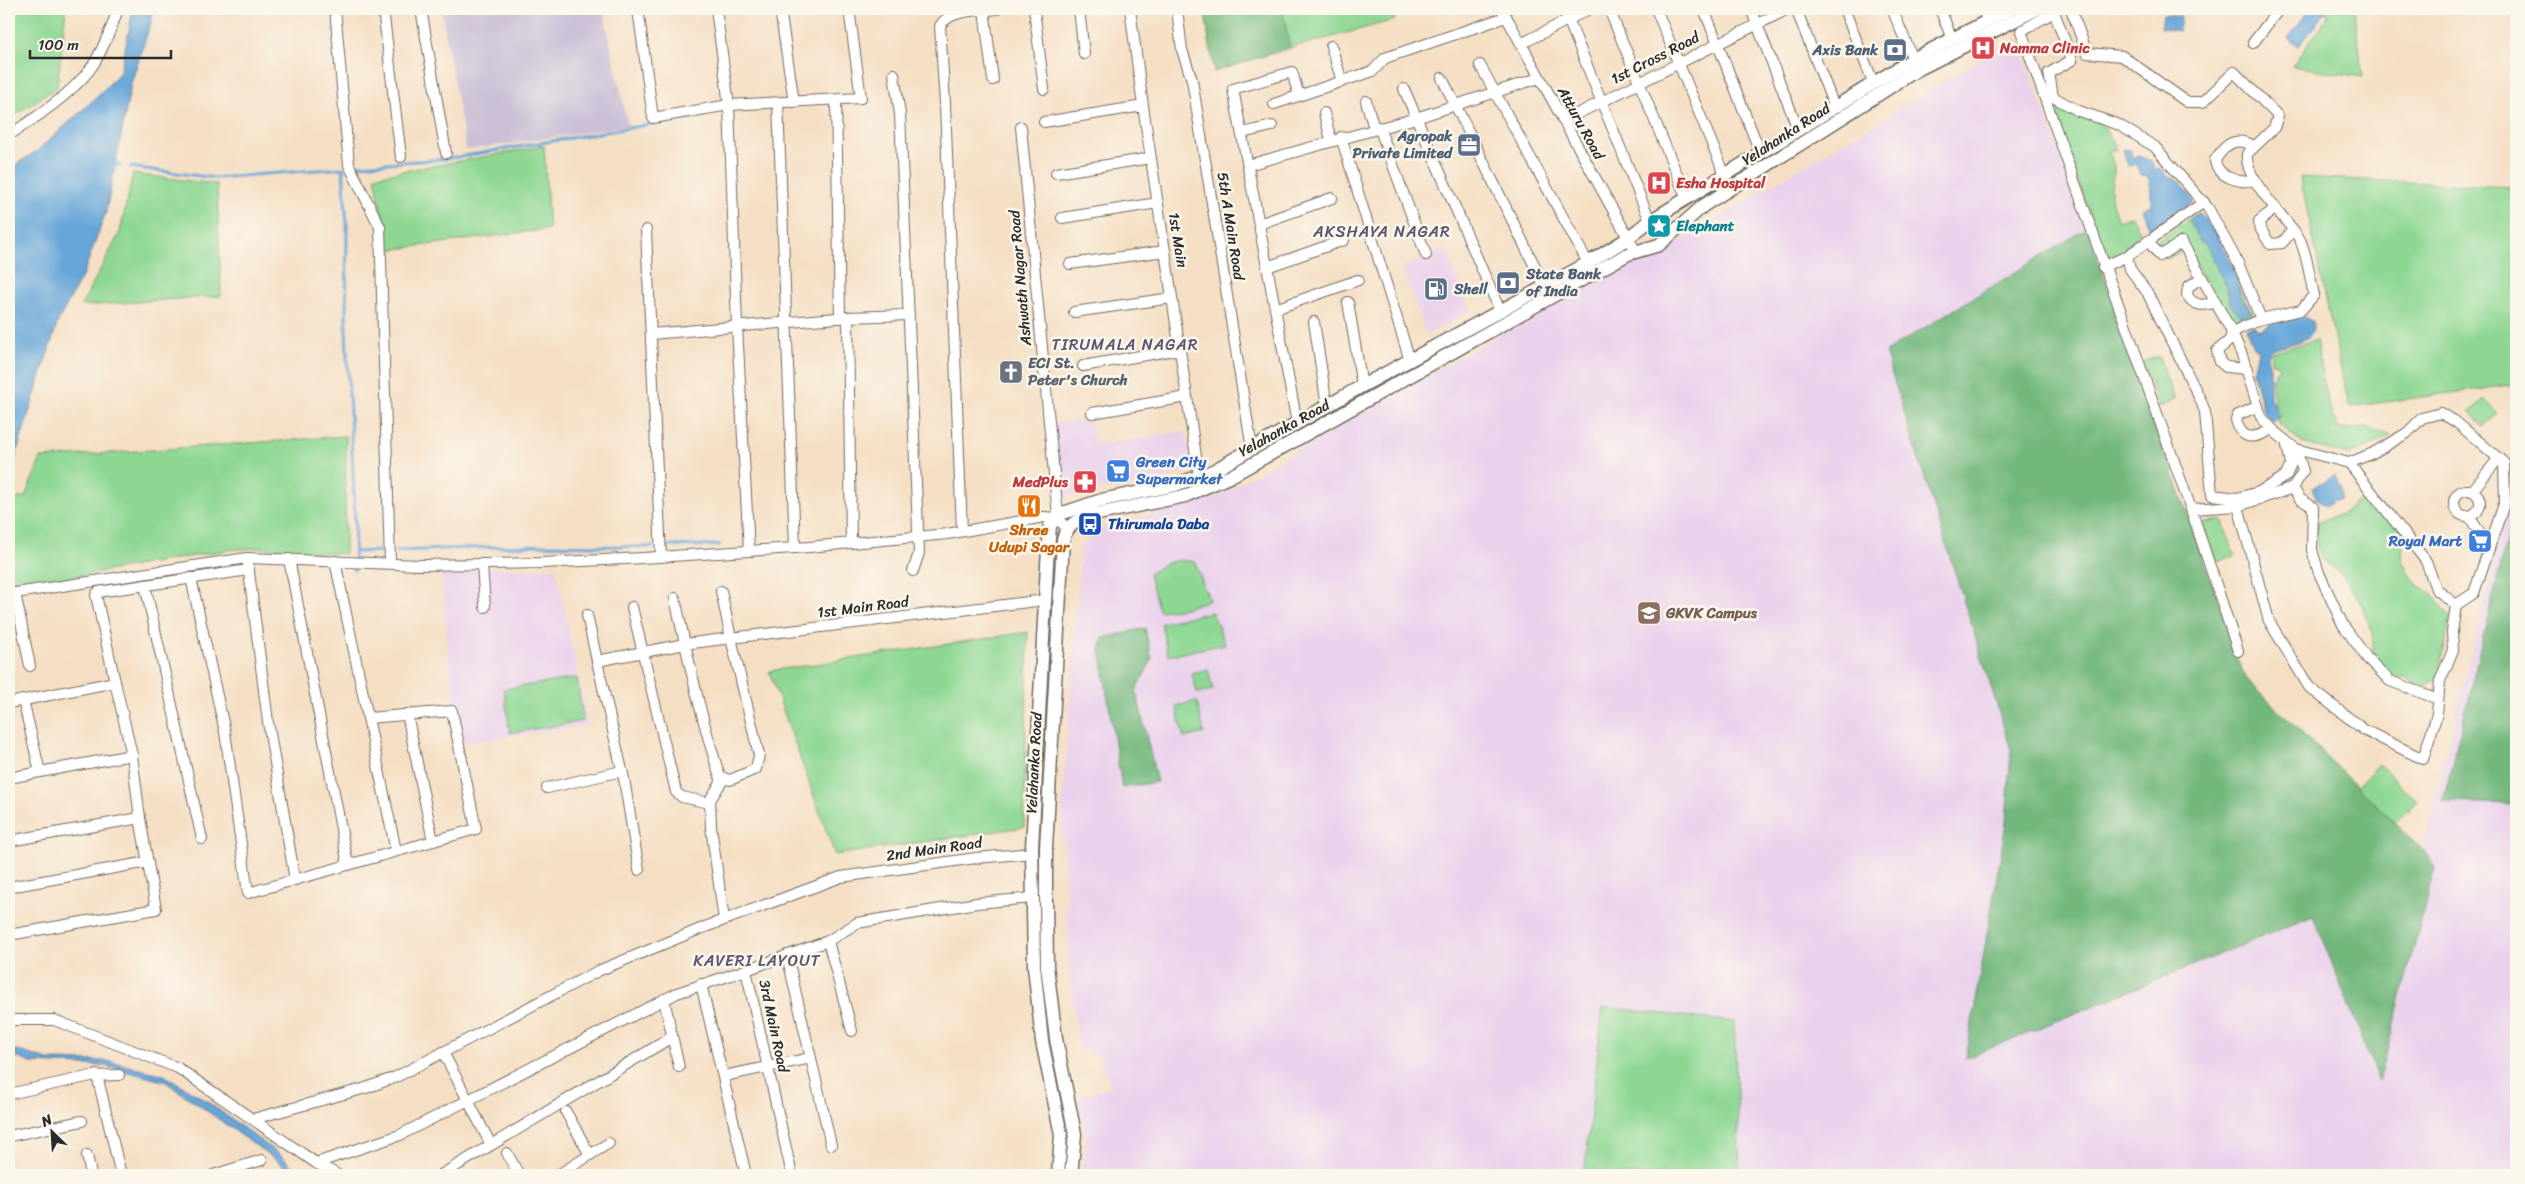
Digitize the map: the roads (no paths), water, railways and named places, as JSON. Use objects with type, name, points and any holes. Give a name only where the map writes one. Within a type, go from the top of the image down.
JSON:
[{"type":"main road","name":"Yelahanka Road","points":[[1058,1175],[1061,1135],[1041,1031],[1034,966],[1032,853],[1049,532],[1056,517],[1080,506],[1175,485],[1199,476],[1252,449],[1362,386],[1588,263],[1650,221],[1760,152],[1873,82],[1952,39],[1985,15],[2011,9]]},
{"type":"main road","name":"Yelahanka Road","points":[[1071,1175],[1075,1134],[1056,1039],[1047,966],[1046,848],[1062,548],[1064,535],[1068,528],[1084,518],[1185,496],[1219,482],[1635,250],[1659,246],[1703,206],[1917,70],[2037,9]]},
{"type":"street","points":[[9,135],[37,118],[63,97],[94,64],[118,9]]},
{"type":"street","points":[[336,9],[349,165],[380,227],[390,563]]},
{"type":"street","points":[[384,9],[401,157]]},
{"type":"street","points":[[421,9],[446,153]]},
{"type":"street","points":[[638,9],[653,118],[729,105],[861,98],[849,9]]},
{"type":"street","points":[[716,9],[729,105],[750,551]]},
{"type":"street","points":[[780,9],[794,102]]},
{"type":"street","points":[[962,531],[946,124],[940,26],[947,18],[989,9],[992,80]]},
{"type":"street","points":[[1034,9],[1044,89]]},
{"type":"street","points":[[1079,9],[1084,54]]},
{"type":"street","name":"1st Main","points":[[1130,9],[1199,476]]},
{"type":"street","name":"5th A Main Road","points":[[1177,9],[1182,50],[1192,80],[1252,449]]},
{"type":"street","points":[[1564,9],[1650,221]]},
{"type":"street","points":[[1521,44],[1589,9]]},
{"type":"street","points":[[1609,9],[1687,199]]},
{"type":"street","points":[[1656,9],[1725,175]]},
{"type":"street","points":[[1704,9],[1760,152]]},
{"type":"street","points":[[1751,9],[1798,129]]},
{"type":"street","name":"1st Cross Road","points":[[1563,121],[1788,9]]},
{"type":"street","points":[[1796,9],[1834,106]]},
{"type":"street","points":[[1844,9],[1873,82]]},
{"type":"street","points":[[1892,9],[1913,59]]},
{"type":"street","points":[[1940,9],[1952,39]]},
{"type":"street","points":[[2071,9],[2087,53],[2122,56],[2187,102],[2202,102],[2234,72],[2278,116],[2274,128],[2247,154],[2246,164],[2300,240],[2314,295],[2301,310],[2262,319],[2232,332]]},
{"type":"street","points":[[2252,43],[2279,9]]},
{"type":"street","points":[[2238,651],[2191,509],[2020,31],[2053,10],[2072,60],[2049,73],[2053,97],[2079,110],[2119,125],[2155,148],[2204,202],[2238,263],[2262,319]]},
{"type":"street","points":[[1274,104],[1373,71],[1385,58],[1504,13]]},
{"type":"street","name":"Atturu Road","points":[[1504,13],[1635,250]]},
{"type":"street","points":[[1331,46],[1342,81]]},
{"type":"street","points":[[1480,65],[1588,263]]},
{"type":"street","points":[[1297,424],[1233,89],[1292,72],[1299,96]]},
{"type":"street","points":[[894,74],[900,114],[919,553],[913,571]]},
{"type":"street","points":[[1442,78],[1545,287]]},
{"type":"street","points":[[1248,165],[1336,138],[1416,118],[1539,78]]},
{"type":"street","points":[[1404,89],[1500,311]]},
{"type":"street","points":[[836,100],[851,543]]},
{"type":"street","points":[[1366,101],[1426,255]]},
{"type":"street","points":[[778,103],[795,548]]},
{"type":"street","points":[[1044,122],[1143,106]]},
{"type":"street","points":[[1324,113],[1336,138],[1410,361]]},
{"type":"street","points":[[1242,133],[1272,126]]},
{"type":"street","name":"Ashwath Nagar Road","points":[[1021,127],[1056,517]]},
{"type":"street","points":[[2254,146],[2245,141],[2237,140],[2226,147],[2215,160],[2215,164],[2224,175],[2246,181],[2255,179]]},
{"type":"street","points":[[1056,172],[1151,158]]},
{"type":"street","points":[[1259,224],[1332,198]]},
{"type":"street","points":[[2103,267],[2127,256],[2204,202]]},
{"type":"street","points":[[1062,218],[1158,203]]},
{"type":"street","points":[[2276,208],[2259,221],[2260,228],[2270,244],[2282,243],[2292,230]]},
{"type":"street","points":[[646,230],[660,557]]},
{"type":"street","points":[[1267,268],[1344,240]]},
{"type":"street","points":[[2148,241],[2160,256],[2182,242],[2232,332],[2247,369],[2261,417],[2296,449],[2349,463],[2426,561],[2436,589],[2456,605]]},
{"type":"street","points":[[1070,264],[1165,251]]},
{"type":"street","points":[[2127,256],[2130,269],[2147,292],[2205,412],[2212,495],[2252,498],[2293,488],[2303,471],[2296,449]]},
{"type":"street","points":[[2202,277],[2188,287],[2187,295],[2190,300],[2202,305],[2216,302]]},
{"type":"street","points":[[1275,309],[1358,280]]},
{"type":"street","points":[[1074,312],[1172,298]]},
{"type":"street","points":[[1348,302],[1362,386]]},
{"type":"street","points":[[651,334],[786,322],[909,315]]},
{"type":"street","points":[[1314,322],[1327,406]]},
{"type":"street","points":[[2232,332],[2230,340],[2217,351],[2217,356],[2226,367],[2247,369]]},
{"type":"street","points":[[1083,366],[1180,349]]},
{"type":"street","points":[[1092,413],[1187,397]]},
{"type":"street","points":[[2258,406],[2238,415],[2236,420],[2240,432],[2244,436],[2255,437],[2272,429]]},
{"type":"street","points":[[2238,506],[2269,621],[2309,687],[2364,730],[2423,759],[2437,714],[2440,681],[2453,650],[2452,632],[2456,605],[2474,593],[2504,501],[2504,463],[2456,422],[2441,413],[2422,418],[2407,433],[2373,453],[2349,463]]},
{"type":"street","points":[[2191,509],[2238,506],[2286,476],[2291,464],[2286,441]]},
{"type":"street","points":[[2472,491],[2499,458]]},
{"type":"street","points":[[2293,488],[2300,499],[2313,507],[2312,550],[2343,625],[2366,658],[2390,681],[2438,699]]},
{"type":"street","points":[[2469,516],[2476,512],[2480,504],[2478,495],[2472,491],[2462,491],[2454,502],[2457,511],[2469,516],[2489,548]]},
{"type":"street","points":[[30,666],[12,594],[247,558],[482,564],[660,557],[795,548],[962,531],[1044,517],[1056,517],[1068,528]]},
{"type":"street","points":[[247,558],[268,722],[295,880]]},
{"type":"street","points":[[289,558],[348,865]]},
{"type":"street","points":[[334,561],[396,851]]},
{"type":"street","points":[[482,564],[485,607]]},
{"type":"street","points":[[9,935],[156,909],[140,818],[132,755],[96,594],[249,570]]},
{"type":"street","points":[[191,578],[225,732],[248,893],[476,829],[452,711],[368,718]]},
{"type":"street","points":[[145,585],[202,839]]},
{"type":"street","points":[[675,598],[708,738],[720,777],[730,780],[756,770],[759,755],[721,591]]},
{"type":"street","name":"1st Main Road","points":[[597,661],[685,644],[1046,600]]},
{"type":"street","points":[[632,607],[676,792],[682,797],[710,803]]},
{"type":"street","points":[[587,615],[622,771],[639,870]]},
{"type":"street","points":[[9,703],[115,682]]},
{"type":"street","points":[[23,700],[40,772]]},
{"type":"street","points":[[407,714],[433,841]]},
{"type":"street","points":[[9,778],[132,755]]},
{"type":"street","points":[[546,788],[622,771]]},
{"type":"street","points":[[724,778],[710,803],[711,827],[724,920]]},
{"type":"street","points":[[9,841],[140,818]]},
{"type":"street","name":"2nd Main Road","points":[[253,1119],[366,1088],[396,1077],[598,971],[724,920],[840,877],[976,858],[1032,853]]},
{"type":"street","points":[[9,887],[148,862]]},
{"type":"street","name":"3rd Main Road","points":[[792,1175],[746,970],[828,941],[857,922],[977,903],[1033,898]]},
{"type":"street","points":[[828,941],[852,1031]]},
{"type":"street","points":[[787,955],[831,1145]]},
{"type":"street","points":[[316,1162],[400,1135],[664,999],[701,984],[746,970]]},
{"type":"street","points":[[701,984],[746,1175]]},
{"type":"street","points":[[664,999],[679,1067]]},
{"type":"street","points":[[9,1020],[54,1020],[178,1068],[338,1175]]},
{"type":"street","points":[[441,1175],[672,1037]]},
{"type":"street","points":[[443,1052],[491,1145]]},
{"type":"street","points":[[724,1076],[811,1058]]},
{"type":"street","points":[[97,1075],[121,1175]]},
{"type":"street","points":[[9,1094],[97,1075],[119,1075]]},
{"type":"street","points":[[566,1112],[590,1155]]},
{"type":"street","points":[[9,1136],[82,1121]]},
{"type":"street","points":[[558,1175],[609,1143]]},
{"type":"street","points":[[507,1153],[519,1175]]},
{"type":"street","points":[[87,1154],[92,1175]]},
{"type":"street","points":[[213,1175],[262,1160]]},
{"type":"water","points":[[155,9],[131,84],[106,212],[83,275],[58,321],[9,477],[9,169],[38,150],[98,96],[120,72],[133,10]]},
{"type":"water","points":[[2310,9],[2326,11],[2299,46],[2288,38]]},
{"type":"water","points":[[2163,14],[2181,17],[2179,31],[2161,28]]},
{"type":"water","points":[[2123,149],[2131,150],[2131,157],[2138,156],[2152,161],[2154,170],[2159,168],[2165,172],[2167,177],[2179,182],[2186,189],[2193,202],[2150,230],[2142,209],[2152,205],[2149,180],[2147,176],[2141,175],[2137,164],[2128,166]]},
{"type":"water","points":[[2199,213],[2215,229],[2237,275],[2240,295],[2252,312],[2241,316],[2230,304],[2227,289],[2206,244],[2199,241],[2189,219]]},
{"type":"water","points":[[2298,316],[2312,321],[2313,329],[2310,335],[2299,342],[2270,350],[2267,357],[2270,367],[2270,397],[2277,414],[2280,416],[2272,422],[2263,411],[2253,373],[2258,350],[2253,347],[2246,328],[2253,325],[2259,330],[2274,321],[2288,321]]},
{"type":"water","points":[[2335,476],[2341,490],[2341,499],[2333,500],[2327,506],[2317,499],[2312,488]]},
{"type":"water","points":[[9,1048],[48,1060],[108,1061],[164,1075],[204,1099],[283,1157],[300,1175],[291,1175],[279,1162],[166,1082],[105,1066],[31,1063],[9,1054]]},
{"type":"waterway","points":[[358,165],[446,159],[700,116]]},
{"type":"waterway","points":[[115,165],[120,165]]},
{"type":"waterway","points":[[130,167],[216,178],[343,168],[347,226],[346,330],[355,517],[354,571]]},
{"type":"waterway","points":[[396,551],[544,545],[652,547]]},
{"type":"waterway","points":[[666,546],[720,545]]},
{"type":"waterway","points":[[354,552],[382,551]]},
{"type":"place","name":"Namma Clinic","points":[[1983,48]]},
{"type":"place","name":"Axis Bank","points":[[1895,50]]},
{"type":"place","name":"Agropak Private Limited","points":[[1469,145]]},
{"type":"place","name":"Esha Hospital","points":[[1659,183]]},
{"type":"place","name":"Elephant","points":[[1659,226]]},
{"type":"place","name":"State Bank of India","points":[[1508,283]]},
{"type":"place","name":"Shell","points":[[1436,289]]},
{"type":"place","name":"ECI St. Peter's Church","points":[[1011,372]]},
{"type":"place","name":"Green City Supermarket","points":[[1118,471]]},
{"type":"place","name":"MedPlus","points":[[1085,482]]},
{"type":"place","name":"Shree Udupi Sagar","points":[[1029,506]]},
{"type":"place","name":"Thirumala Daba","points":[[1090,524]]},
{"type":"place","name":"Royal Mart","points":[[2480,541]]},
{"type":"place","name":"GKVK Campus","points":[[1649,613]]},
{"type":"district","name":"AKSHAYA NAGAR","points":[[1382,231]]},
{"type":"district","name":"TIRUMALA NAGAR","points":[[1125,344]]},
{"type":"district","name":"KAVERI LAYOUT","points":[[757,960]]}]
